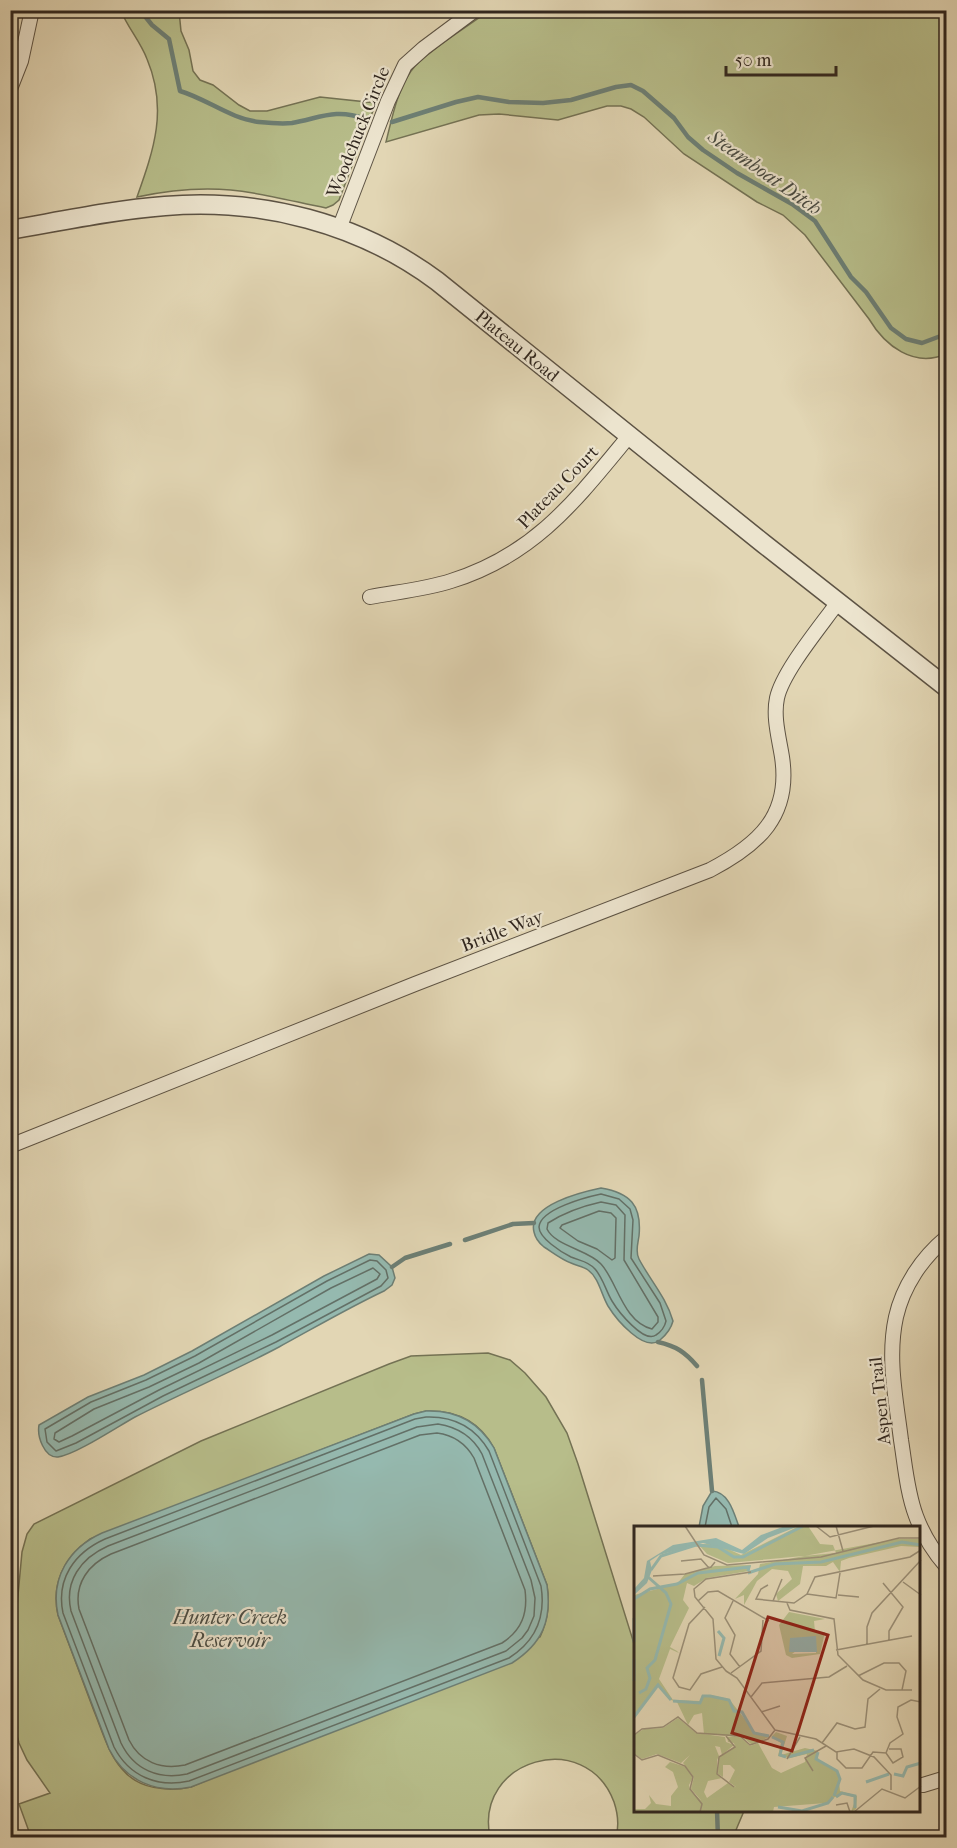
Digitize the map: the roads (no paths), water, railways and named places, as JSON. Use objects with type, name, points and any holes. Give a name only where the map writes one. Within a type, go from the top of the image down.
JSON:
[{"type":"street","points":[[10,89],[23,53],[32,10]]},
{"type":"street","name":"Woodchuck Circle","points":[[339,229],[399,75],[412,57],[475,10]]},
{"type":"street","name":"Plateau Road","points":[[10,230],[131,210],[195,204],[254,207],[316,221],[395,253],[417,267],[946,687]]},
{"type":"street","name":"Plateau Court","points":[[370,597],[450,582],[506,558],[525,546],[556,519],[629,435]]},
{"type":"street","name":"Bridle Way","points":[[10,1146],[415,984],[710,870],[747,849],[770,824],[782,791],[784,774],[776,726],[777,697],[793,666],[838,602]]},
{"type":"street","name":"Aspen Trail","points":[[946,1238],[919,1266],[901,1300],[893,1336],[892,1356],[910,1498],[928,1542],[946,1566]]},
{"type":"street","points":[[923,1785],[946,1778]]},
{"type":"water","points":[[601,1188],[627,1197],[636,1209],[639,1225],[638,1256],[662,1296],[673,1321],[666,1334],[654,1343],[646,1342],[631,1333],[617,1319],[592,1273],[564,1260],[544,1247],[535,1234],[534,1223],[547,1207],[558,1201]]},
{"type":"water","points":[[369,1254],[379,1255],[392,1267],[395,1278],[392,1285],[384,1291],[261,1356],[135,1417],[75,1451],[58,1457],[49,1454],[42,1446],[39,1425],[88,1397],[144,1375],[192,1351],[324,1276]]},
{"type":"water","name":"Hunter Creek Reservoir","points":[[426,1411],[457,1415],[466,1419],[481,1431],[494,1448],[547,1585],[548,1609],[543,1630],[538,1639],[512,1663],[191,1787],[166,1789],[143,1783],[133,1777],[116,1760],[109,1749],[58,1615],[57,1589],[60,1577],[71,1556],[90,1539],[102,1533]]},
{"type":"water","points":[[712,1491],[718,1492],[727,1499],[739,1526],[699,1526],[703,1506]]},
{"type":"waterway","name":"Steamboat Ditch","points":[[140,10],[152,25],[169,39],[180,91],[239,117],[259,122],[292,123],[337,114],[365,119]]},
{"type":"waterway","name":"Steamboat Ditch","points":[[392,122],[478,97],[509,102],[543,103],[571,100],[631,85],[643,91],[674,118],[688,137],[703,150],[737,173],[792,204],[815,221],[851,277],[866,292],[891,328],[906,339],[922,343],[946,334]]},
{"type":"waterway","points":[[465,1240],[513,1224],[534,1223]]},
{"type":"waterway","points":[[392,1267],[405,1258],[450,1244]]},
{"type":"waterway","points":[[658,1342],[680,1350],[697,1366]]},
{"type":"waterway","points":[[702,1380],[712,1491]]},
{"type":"waterway","points":[[717,1812],[718,1838]]}]
